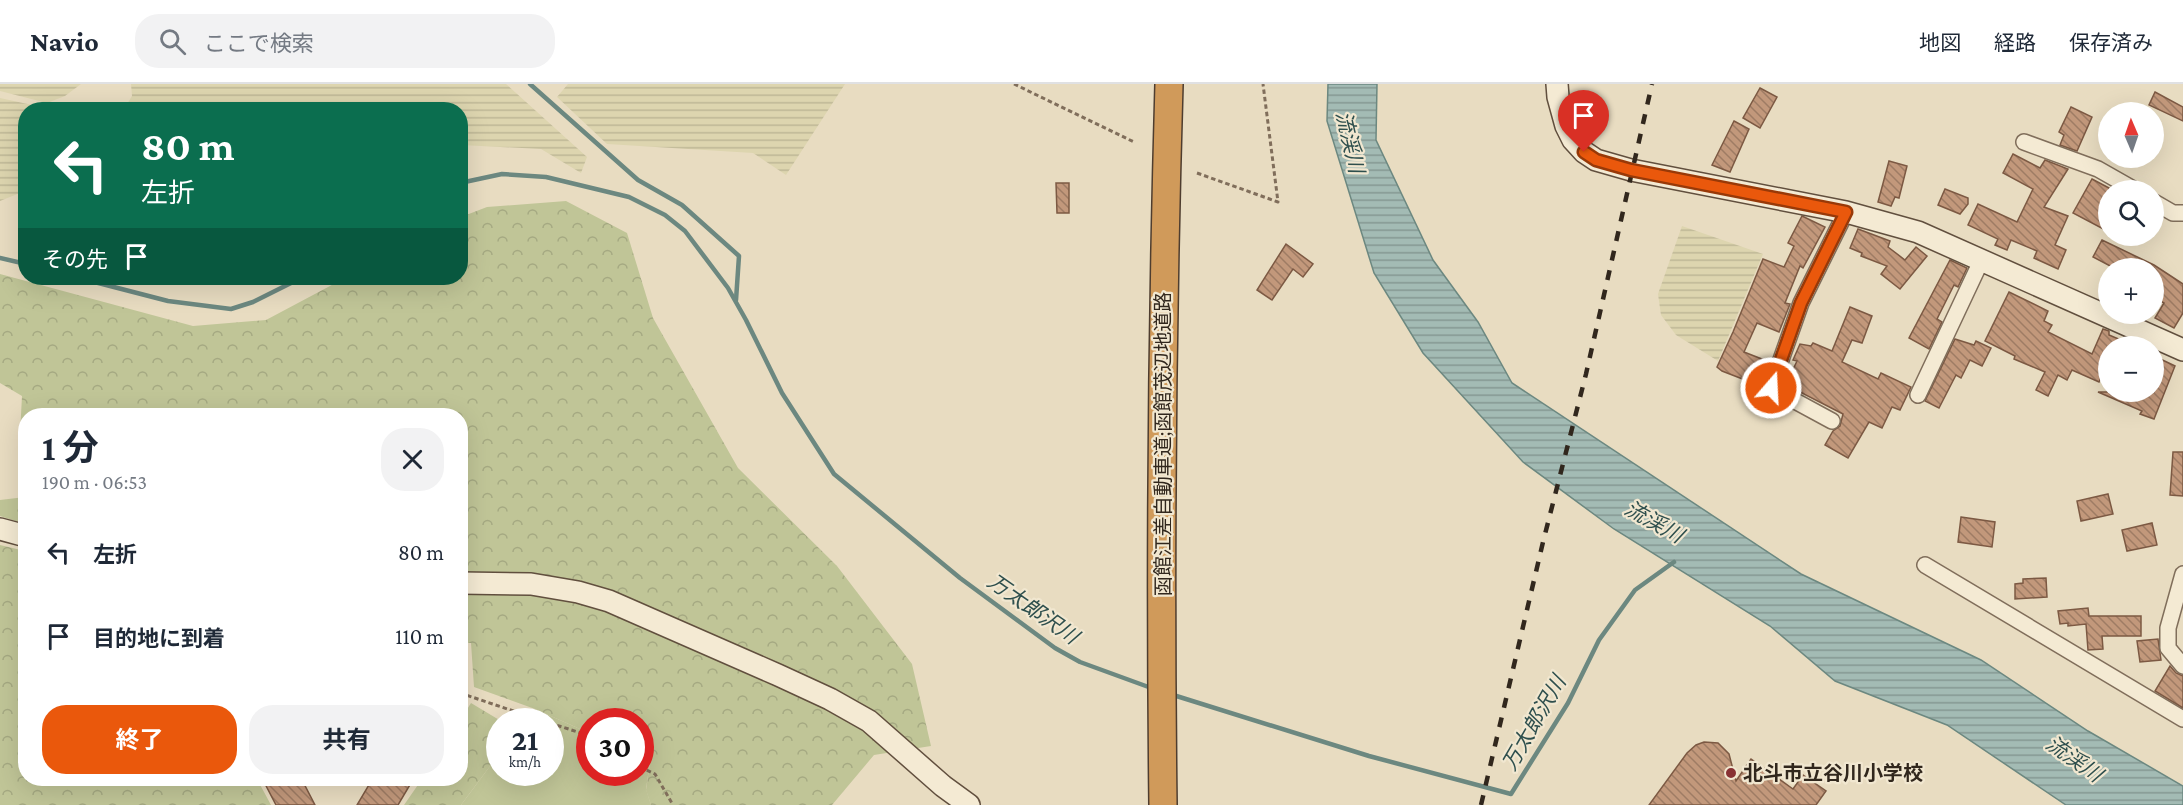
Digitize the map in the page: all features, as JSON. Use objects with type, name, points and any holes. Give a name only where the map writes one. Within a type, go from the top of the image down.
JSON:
[{"type":"highway","name":"函館江差自動車道;函館茂辺地道路","points":[[1163,805],[1164,259],[1169,84]]},
{"type":"street","points":[[1557,84],[1566,126],[1573,140],[1584,152],[1596,160],[1631,170],[1846,212],[1918,232],[2183,350]]},
{"type":"street","points":[[2024,142],[2098,169],[2117,180]]},
{"type":"street","points":[[2164,208],[2173,213],[2183,213]]},
{"type":"street","points":[[1832,421],[1771,388],[1801,303],[1846,212]]},
{"type":"street","points":[[1918,395],[1982,259]]},
{"type":"street","points":[[0,530],[18,534]]},
{"type":"street","points":[[1925,565],[2183,719]]},
{"type":"street","points":[[2183,574],[2168,628],[2168,648],[2183,666]]},
{"type":"street","points":[[468,583],[531,584],[578,592],[609,601],[767,670],[830,699],[868,721],[943,786],[969,805]]},
{"type":"path","points":[[1014,84],[1134,142]]},
{"type":"path","points":[[1197,173],[1278,202],[1263,84]]},
{"type":"path","points":[[468,696],[506,708]]},
{"type":"path","points":[[654,773],[673,805]]},
{"type":"shaded area","points":[[0,84],[81,84],[65,96],[50,102],[0,91]]},
{"type":"shaded area","points":[[131,84],[506,84],[587,157],[581,173],[541,149],[468,145],[468,102],[128,102],[132,96]]},
{"type":"shaded area","points":[[568,84],[845,84],[786,175],[753,153],[607,144],[557,97]]},
{"type":"shaded area","points":[[0,98],[18,102],[18,194],[0,201]]},
{"type":"shaded area","points":[[1682,226],[1763,254],[1718,361],[1676,335],[1661,315],[1658,294]]},
{"type":"green space","points":[[566,201],[627,233],[653,318],[738,468],[837,566],[912,664],[931,746],[874,755],[832,805],[651,805],[646,790],[647,786],[654,786],[654,708],[576,708],[576,727],[564,722],[564,708],[532,708],[474,687],[471,643],[468,643],[468,408],[21,408],[22,396],[0,383],[0,274],[18,279],[18,285],[41,285],[193,326],[266,320],[332,285],[468,285],[468,214],[487,207]]},
{"type":"green space","points":[[18,498],[18,522],[0,516],[0,500]]},
{"type":"green space","points":[[0,545],[18,549],[18,786],[261,786],[271,805],[0,805]]},
{"type":"green space","points":[[471,703],[486,712],[486,771],[461,805],[404,805],[417,786],[468,786],[468,708]]},
{"type":"green space","points":[[564,722],[576,727],[576,786],[646,786],[651,805],[461,805],[486,771],[486,786],[564,786]]},
{"type":"water","name":"流渓川","points":[[1328,84],[1377,84],[1376,140],[1433,260],[1478,322],[1512,383],[1801,574],[1981,660],[2088,731],[2183,786],[2183,805],[2066,805],[1947,725],[1835,681],[1770,626],[1614,529],[1523,462],[1423,353],[1374,273],[1327,121]]},
{"type":"building","points":[[1760,88],[1777,97],[1760,128],[1743,118]]},
{"type":"building","points":[[2155,92],[2183,107],[2183,121],[2164,112],[2164,102],[2150,102]]},
{"type":"building","points":[[2071,107],[2092,117],[2077,151],[2060,145],[2064,135],[2059,132]]},
{"type":"building","points":[[1734,121],[1749,129],[1730,172],[1712,165]]},
{"type":"building","points":[[2013,154],[2040,168],[2045,160],[2068,169],[2044,207],[2068,216],[2055,245],[2066,250],[2058,269],[2034,258],[2037,251],[2011,240],[2007,250],[1995,245],[1998,239],[1968,225],[1978,204],[2017,222],[2033,189],[2003,173]]},
{"type":"building","points":[[1889,161],[1907,166],[1899,198],[1895,197],[1891,206],[1878,202]]},
{"type":"building","points":[[2092,179],[2098,182],[2098,226],[2073,213]]},
{"type":"building","points":[[1056,183],[1069,183],[1069,213],[1057,213]]},
{"type":"building","points":[[1945,189],[1968,198],[1968,204],[1960,214],[1938,205]]},
{"type":"building","points":[[1802,216],[1825,227],[1803,268],[1800,266],[1785,303],[1790,304],[1779,332],[1757,323],[1744,352],[1767,361],[1758,385],[1717,367],[1763,259],[1784,267],[1794,246],[1788,243]]},
{"type":"building","points":[[1858,229],[1890,241],[1888,247],[1905,260],[1916,247],[1927,256],[1900,289],[1881,274],[1887,266],[1861,256],[1862,253],[1850,248]]},
{"type":"building","points":[[1286,244],[1313,264],[1303,277],[1293,269],[1272,300],[1257,290]]},
{"type":"building","points":[[2099,246],[2114,246],[2139,258],[2098,260],[2093,257]]},
{"type":"building","points":[[1950,260],[1967,268],[1958,287],[1954,285],[1937,319],[1942,322],[1929,349],[1909,338]]},
{"type":"building","points":[[2164,272],[2183,284],[2183,313],[2174,328],[2164,323]]},
{"type":"building","points":[[2009,292],[2048,311],[2044,321],[2052,325],[2048,332],[2092,354],[2098,340],[2098,382],[2072,370],[2067,380],[2058,375],[2048,396],[2036,390],[2045,372],[2014,359],[2015,356],[1985,341]]},
{"type":"building","points":[[1850,307],[1872,316],[1862,343],[1852,340],[1842,362],[1878,379],[1881,373],[1911,387],[1900,410],[1892,407],[1882,428],[1869,422],[1848,458],[1825,445],[1833,431],[1840,426],[1843,414],[1794,389],[1797,381],[1789,378],[1797,361],[1793,360],[1800,344],[1811,346],[1813,343],[1832,351]]},
{"type":"building","points":[[2103,329],[2109,331],[2111,336],[2100,336]]},
{"type":"building","points":[[1955,339],[1974,345],[1976,341],[1991,348],[1982,366],[1970,360],[1961,378],[1956,375],[1939,408],[1925,401]]},
{"type":"building","points":[[2164,361],[2175,366],[2164,394]]},
{"type":"building","points":[[2121,402],[2161,402],[2154,419],[2140,414],[2142,411]]},
{"type":"building","points":[[2173,452],[2183,452],[2183,496],[2170,495]]},
{"type":"building","points":[[2108,494],[2113,514],[2081,521],[2077,501]]},
{"type":"building","points":[[1961,517],[1995,522],[1992,547],[1958,542]]},
{"type":"building","points":[[2152,523],[2157,545],[2127,551],[2122,530]]},
{"type":"building","points":[[2046,578],[2047,597],[2015,599],[2015,584],[2023,583],[2023,579]]},
{"type":"building","points":[[2088,608],[2089,616],[2141,616],[2141,636],[2102,636],[2103,649],[2088,650],[2086,624],[2068,626],[2068,623],[2060,624],[2058,611]]},
{"type":"building","points":[[2158,639],[2161,660],[2140,662],[2137,641]]},
{"type":"building","points":[[2170,666],[2176,673],[2183,676],[2183,708],[2155,691]]},
{"type":"building","points":[[1704,742],[1718,743],[1729,754],[1736,781],[1751,759],[1793,789],[1803,775],[1826,791],[1816,805],[1649,805],[1687,753],[1696,745]]},
{"type":"building","points":[[266,786],[305,786],[315,805],[276,805]]},
{"type":"building","points":[[368,786],[409,786],[398,805],[357,805]]},
{"type":"waterway","points":[[530,84],[638,180],[682,205],[739,256],[736,300]]},
{"type":"waterway","name":"万太郎沢川","points":[[468,181],[502,174],[546,177],[629,197],[665,215],[685,231],[728,288],[782,393],[834,474],[960,578],[1055,648],[1080,662],[1154,689]]},
{"type":"waterway","name":"万太郎沢川","points":[[0,258],[18,262]]},
{"type":"waterway","name":"万太郎沢川","points":[[106,285],[168,301],[231,309],[253,302],[287,285]]},
{"type":"waterway","name":"万太郎沢川","points":[[1170,694],[1369,756],[1511,794],[1568,703],[1599,640],[1635,590],[1674,562]]},
{"type":"railway","points":[[1481,805],[1543,542],[1586,374],[1652,84]]},
{"type":"place","name":"北斗市立谷川小学校","points":[[1731,773]]},
{"type":"route","points":[[1584,152],[1596,160],[1631,170],[1693,180],[1846,212],[1801,303],[1771,388]]}]
